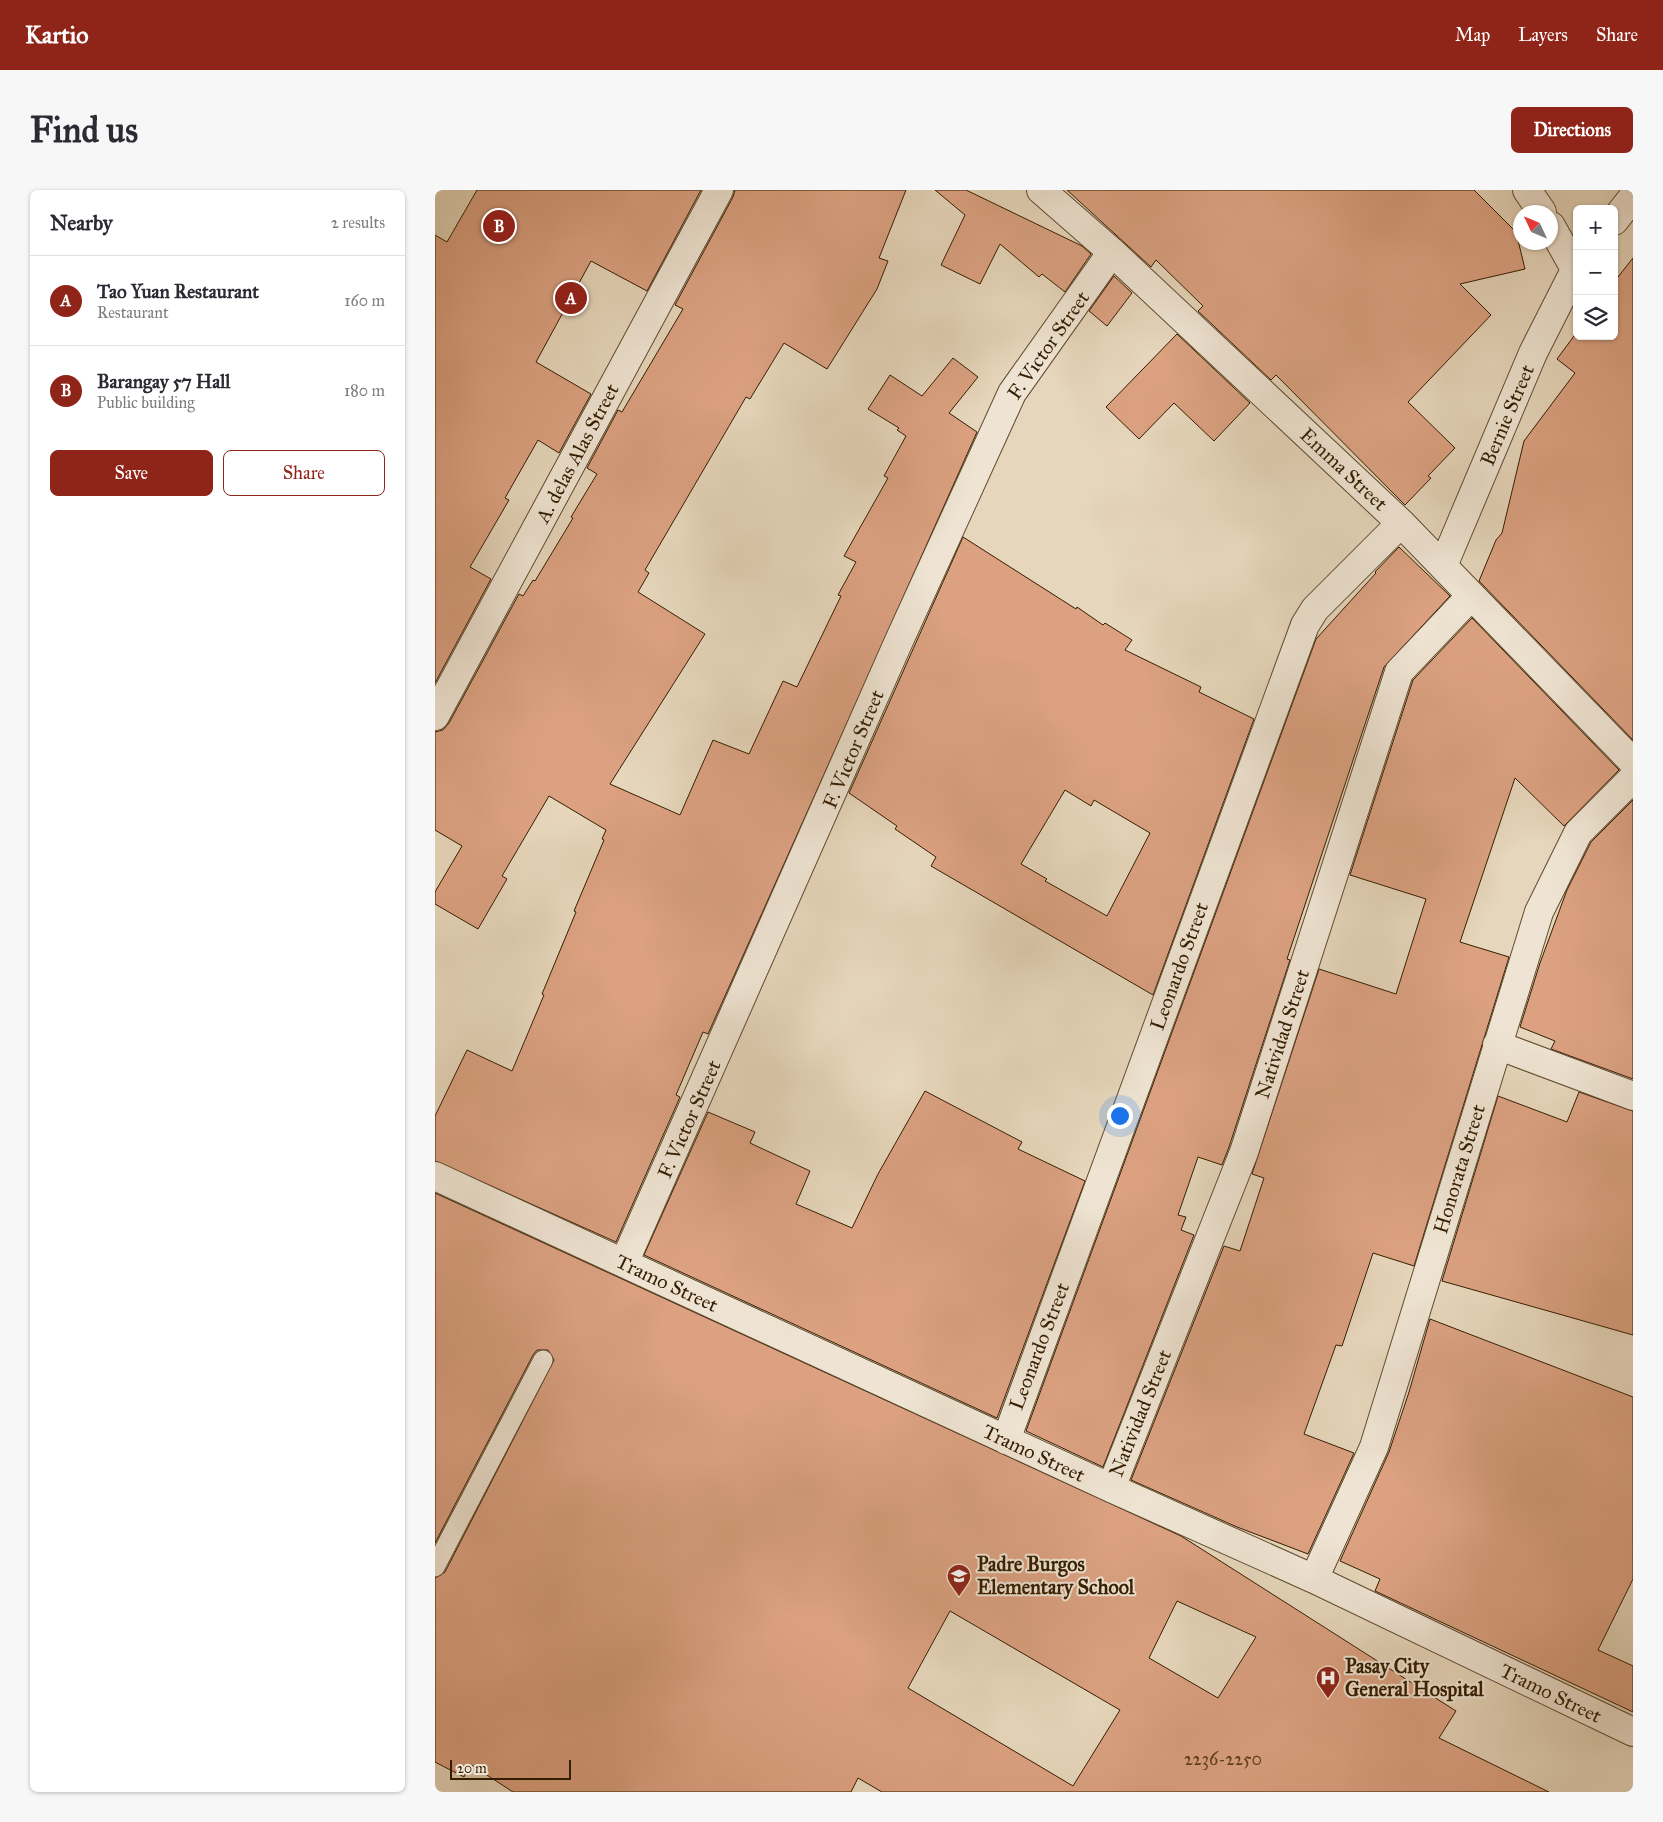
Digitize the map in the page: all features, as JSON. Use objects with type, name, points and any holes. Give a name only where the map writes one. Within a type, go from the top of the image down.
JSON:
[{"type":"street","name":"A. delas Alas Street","points":[[435,716],[719,190]]},
{"type":"street","name":"Emma Street","points":[[1041,190],[1112,252],[1401,523],[1633,762]]},
{"type":"street","points":[[1527,190],[1537,205]]},
{"type":"street","points":[[1618,216],[1633,197]]},
{"type":"street","points":[[1558,237],[1573,262]]},
{"type":"street","name":"F. Victor Street","points":[[625,1263],[898,643],[1012,393],[1112,252]]},
{"type":"street","name":"Bernie Street","points":[[1443,566],[1533,353],[1573,273]]},
{"type":"street","name":"Leonardo Street","points":[[1006,1440],[1305,625],[1315,609],[1401,523]]},
{"type":"street","name":"Natividad Street","points":[[1111,1488],[1244,1152],[1399,672],[1471,596]]},
{"type":"street","name":"Honorata Street","points":[[1314,1579],[1373,1447],[1539,912],[1577,833],[1633,778]]},
{"type":"street","points":[[1497,1045],[1633,1096]]},
{"type":"street","name":"Tramo Street","points":[[435,1176],[1006,1440],[1314,1579],[1633,1732]]},
{"type":"lane","points":[[435,1567],[543,1360]]},
{"type":"building","points":[[477,190],[701,190],[647,291],[591,261],[536,362],[591,394],[559,453],[538,440],[505,498],[509,500],[470,567],[491,579],[435,683],[435,235],[447,242]]},
{"type":"building","points":[[735,190],[906,190],[879,258],[888,261],[877,289],[827,369],[784,343],[750,399],[746,397],[645,570],[649,573],[638,592],[705,634],[610,784],[680,815],[713,740],[749,754],[783,681],[797,687],[841,596],[838,595],[856,562],[844,556],[888,478],[884,476],[906,436],[897,430],[899,428],[868,409],[890,375],[922,396],[953,358],[978,377],[949,413],[977,432],[708,1034],[703,1032],[676,1095],[680,1097],[616,1242],[435,1161],[435,1116],[467,1050],[512,1071],[544,995],[542,994],[576,912],[574,911],[604,840],[602,839],[606,830],[549,796],[502,876],[507,879],[478,929],[435,904],[435,892],[462,846],[435,830],[435,732],[443,730],[449,723],[519,594],[523,596],[533,580],[535,581],[573,518],[571,517],[597,474],[587,468],[618,410],[622,412],[683,309],[675,305]]},
{"type":"building","points":[[935,190],[966,190],[1082,246],[1091,254],[1065,292],[1042,274],[1039,277],[1000,244],[980,284],[941,265],[965,215]]},
{"type":"building","points":[[1067,190],[1474,190],[1513,229],[1513,250],[1520,250],[1525,269],[1460,284],[1491,315],[1408,402],[1455,448],[1428,476],[1431,478],[1405,505],[1276,375],[1271,380],[1198,311],[1203,306],[1156,260],[1151,267]]},
{"type":"building","points":[[1633,258],[1633,740],[1479,581],[1496,540],[1502,533],[1524,441],[1575,373],[1557,359],[1573,337],[1573,340],[1618,340],[1618,277]]},
{"type":"building","points":[[1114,276],[1132,293],[1107,326],[1089,311]]},
{"type":"building","points":[[1177,334],[1250,403],[1214,441],[1174,403],[1139,439],[1106,407]]},
{"type":"building","points":[[963,537],[1076,609],[1077,607],[1103,625],[1105,623],[1132,640],[1125,650],[1201,687],[1199,692],[1254,719],[1153,995],[931,866],[936,857],[895,829],[897,826],[849,793]],"holes":[[[1065,790],[1091,806],[1094,800],[1150,833],[1107,916],[1045,881],[1047,879],[1021,864]]]},
{"type":"building","points":[[1399,547],[1450,596],[1384,667],[1287,959],[1290,960],[1229,1147],[1222,1165],[1198,1157],[1178,1215],[1186,1217],[1181,1230],[1194,1235],[1103,1467],[1026,1431],[1316,639]]},
{"type":"building","points":[[1472,618],[1619,770],[1564,826],[1515,778],[1460,942],[1509,957],[1414,1266],[1373,1253],[1342,1346],[1336,1345],[1304,1434],[1354,1453],[1308,1554],[1237,1527],[1131,1480],[1224,1246],[1240,1251],[1264,1178],[1252,1174],[1319,969],[1396,994],[1426,899],[1350,875],[1413,680]]},
{"type":"building","points":[[1633,800],[1633,1079],[1551,1049],[1555,1041],[1520,1027],[1540,963],[1567,890],[1591,842]]},
{"type":"building","points":[[925,1091],[1022,1142],[1018,1149],[1085,1181],[997,1418],[644,1255],[708,1112],[755,1132],[750,1143],[810,1171],[796,1204],[852,1228],[878,1174]]},
{"type":"building","points":[[1579,1092],[1633,1111],[1633,1335],[1442,1281],[1498,1096],[1567,1122]]},
{"type":"building","points":[[435,1193],[1181,1536],[1456,1711],[1439,1738],[1549,1792],[882,1792],[858,1778],[851,1792],[513,1792],[470,1764],[464,1777],[435,1762],[435,1578],[445,1572],[554,1360],[548,1350],[537,1350],[533,1355],[435,1543]],"holes":[[[1177,1601],[1256,1637],[1218,1698],[1149,1658]],[[950,1611],[1120,1710],[1073,1786],[908,1688]]]},
{"type":"building","points":[[1430,1319],[1633,1397],[1633,1579],[1598,1650],[1633,1666],[1633,1712],[1375,1591],[1380,1579],[1340,1561],[1389,1452]]},
{"type":"place","name":"Barangay 57 Hall","points":[[499,226]]},
{"type":"place","name":"Tao Yuan Restaurant","points":[[571,298]]},
{"type":"place","name":"Padre Burgos Elementary School","points":[[959,1597]]},
{"type":"place","name":"Pasay City General Hospital","points":[[1328,1699]]}]
